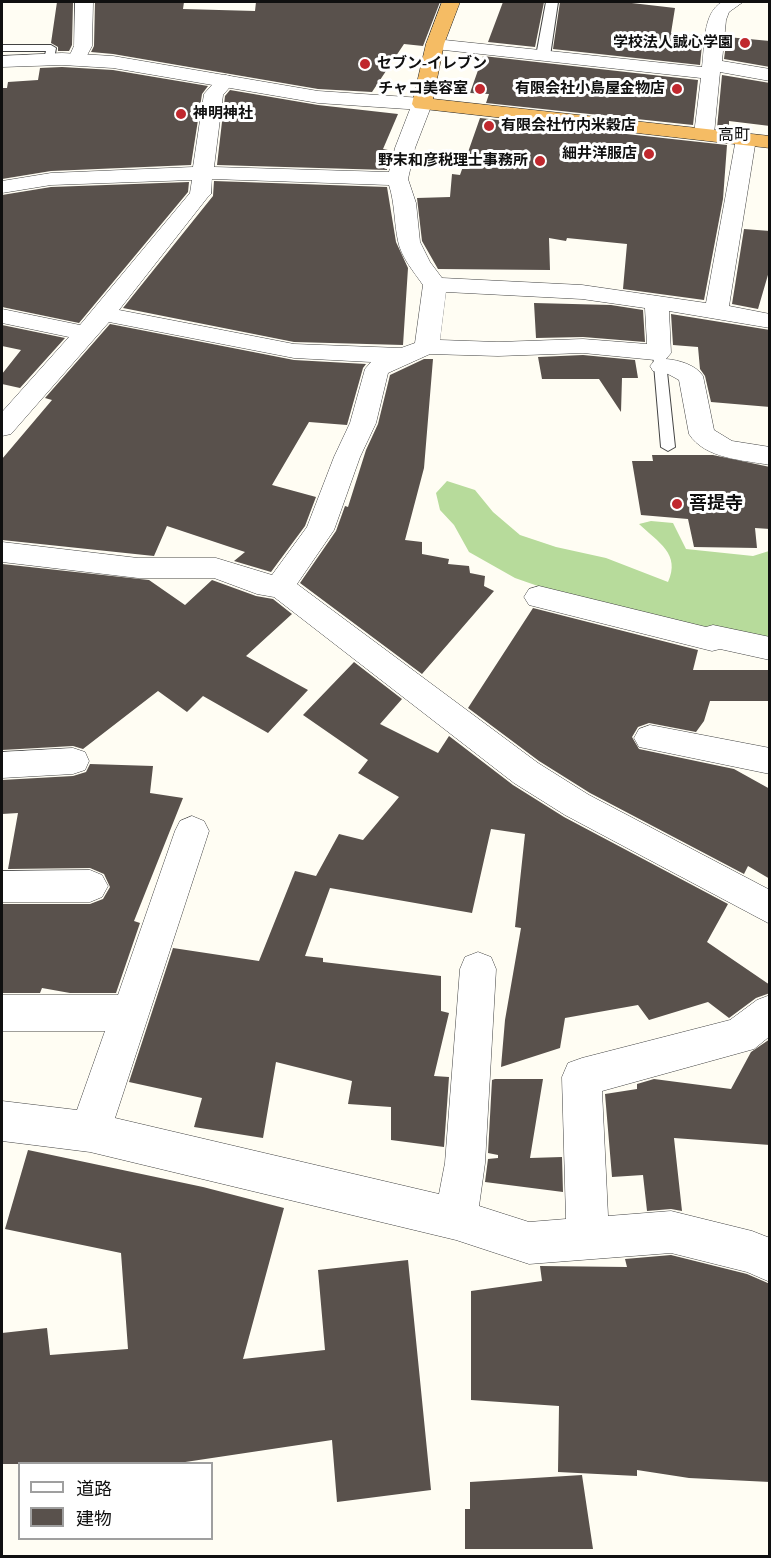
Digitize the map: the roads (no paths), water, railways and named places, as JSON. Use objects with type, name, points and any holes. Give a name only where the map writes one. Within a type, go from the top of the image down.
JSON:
[{"type":"highway","points":[[451,2],[435,45],[422,104],[770,142]]},
{"type":"street","points":[[76,59],[83,46],[84,2]]},
{"type":"street","points":[[543,56],[552,2]]},
{"type":"street","points":[[705,134],[710,69],[717,20],[722,9],[734,2]]},
{"type":"street","points":[[435,45],[770,75]]},
{"type":"street","points":[[2,62],[49,59],[113,62],[325,98],[422,104],[405,148],[398,179],[405,203],[409,242],[419,263],[435,285]]},
{"type":"street","points":[[2,428],[103,314],[200,194],[214,94],[226,81]]},
{"type":"street","points":[[716,311],[746,139]]},
{"type":"street","points":[[2,187],[51,179],[204,173],[398,179]]},
{"type":"street","points":[[435,285],[582,292],[770,321]]},
{"type":"street","points":[[417,351],[435,285]]},
{"type":"street","points":[[657,303],[661,360]]},
{"type":"street","points":[[103,314],[294,351],[417,351],[582,346],[661,360],[691,376],[702,434],[725,448],[770,456]]},
{"type":"street","points":[[2,316],[85,333]]},
{"type":"street","points":[[280,586],[320,530],[347,456],[363,423],[377,369],[417,351]]},
{"type":"street","points":[[2,552],[138,568],[216,568],[267,586],[280,586],[526,773],[577,805],[770,908]]},
{"type":"street","points":[[539,597],[712,640],[713,636],[770,649]]},
{"type":"street","points":[[650,738],[770,761]]},
{"type":"street","points":[[2,765],[73,761]]},
{"type":"street","points":[[90,1132],[192,831]]},
{"type":"street","points":[[2,887],[90,886]]},
{"type":"street","points":[[456,1219],[465,1162],[478,969]]},
{"type":"street","points":[[2,1013],[130,1012]]},
{"type":"street","points":[[588,1240],[582,1077],[740,1036],[770,1013]]},
{"type":"street","points":[[2,1121],[90,1132],[456,1219],[530,1243],[671,1232],[752,1252],[770,1261]]},
{"type":"lane","points":[[2,48],[51,48],[49,59]]},
{"type":"lane","points":[[661,360],[668,447]]},
{"type":"place","name":"学校法人誠心学園","points":[[745,43]]},
{"type":"place","name":"セブン-イレブン","points":[[365,64]]},
{"type":"place","name":"チャコ美容室","points":[[480,89]]},
{"type":"place","name":"有限会社小島屋金物店","points":[[677,89]]},
{"type":"place","name":"神明神社","points":[[181,114]]},
{"type":"place","name":"有限会社竹内米穀店","points":[[489,126]]},
{"type":"place","name":"細井洋服店","points":[[649,154]]},
{"type":"place","name":"野末和彦税理士事務所","points":[[540,161]]},
{"type":"place","name":"菩提寺","points":[[677,504]]},
{"type":"district","name":"高町","points":[[734,136]]}]
